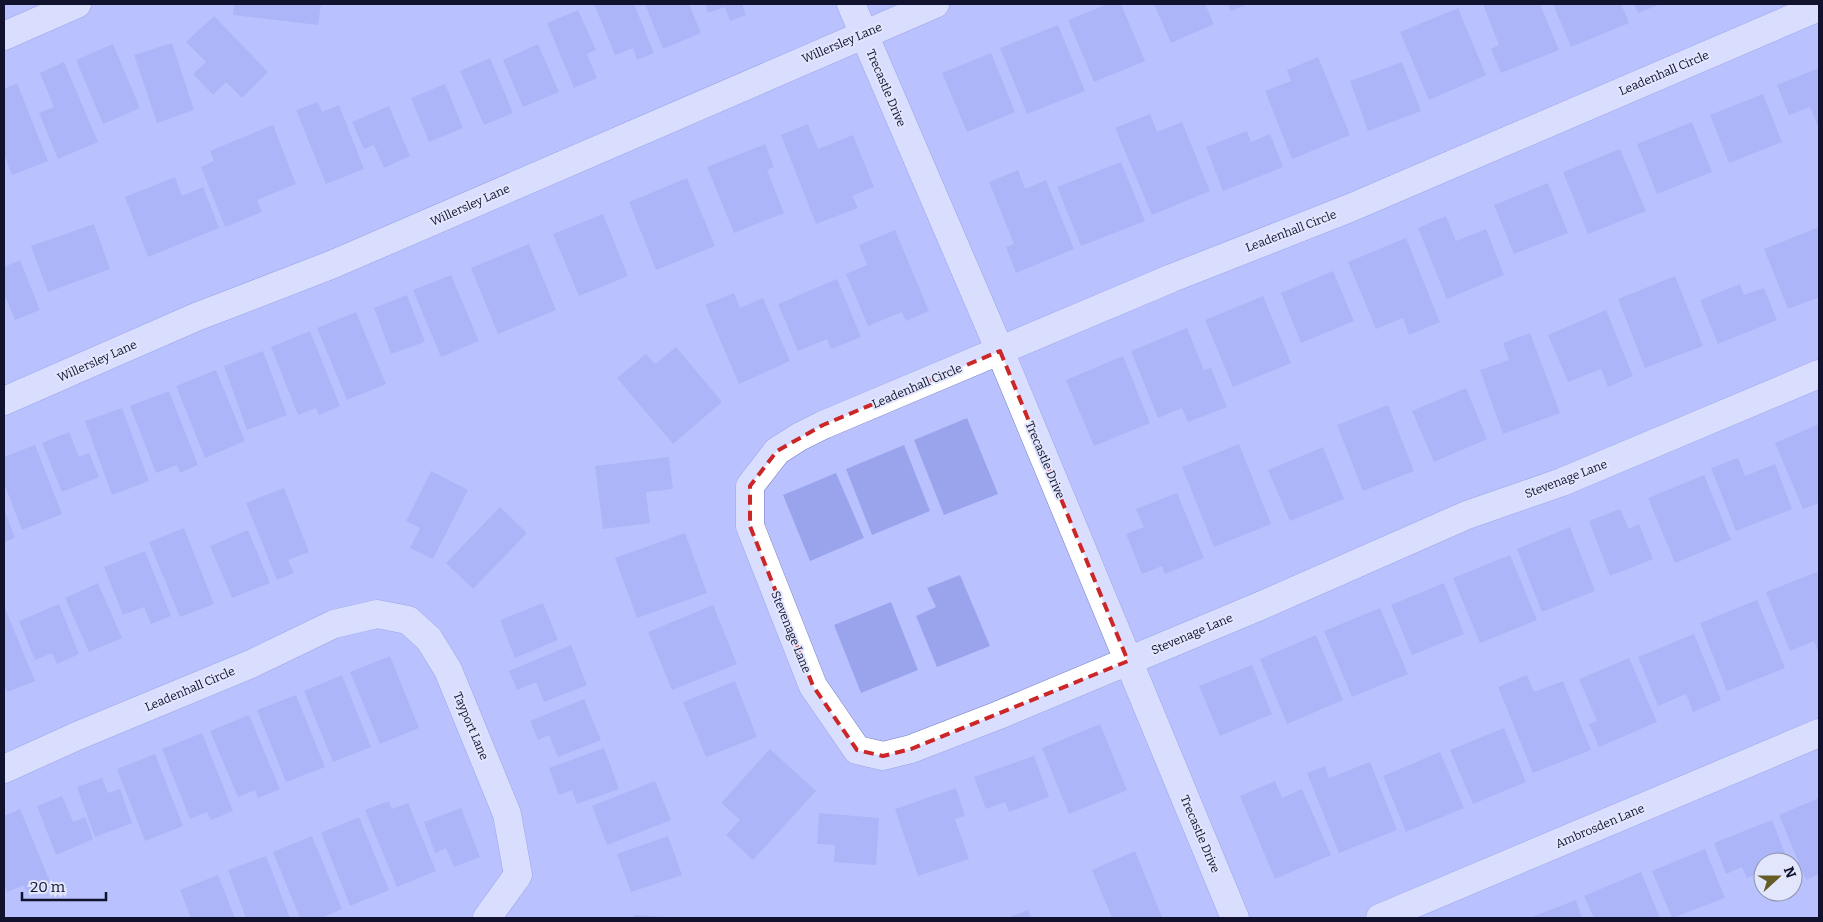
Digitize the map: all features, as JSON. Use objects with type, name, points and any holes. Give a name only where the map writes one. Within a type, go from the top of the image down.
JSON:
[{"type":"street","points":[[4,36],[77,4]]},
{"type":"street","name":"Trecastle Drive","points":[[852,4],[863,34],[1000,351],[1235,918]]},
{"type":"street","name":"Willersley Lane","points":[[4,401],[196,317],[331,266],[935,4]]},
{"type":"street","name":"Leadenhall Circle","points":[[769,462],[784,446],[823,424],[1172,278],[1350,208],[1819,7]]},
{"type":"street","name":"Stevenage Lane","points":[[769,462],[750,486],[750,526],[813,686],[858,750],[883,756],[911,749],[999,715],[1467,515],[1562,482],[1819,374]]},
{"type":"street","name":"Leadenhall Circle","points":[[4,769],[251,664],[334,624],[377,614]]},
{"type":"street","name":"Tayport Lane","points":[[377,614],[408,620],[429,639],[448,670],[507,814],[518,875],[487,918]]},
{"type":"street","name":"Ambrosden Lane","points":[[1380,918],[1819,733]]},
{"type":"highlighted area","points":[[1000,351],[1128,661],[911,749],[883,756],[857,750],[813,686],[750,526],[750,486],[777,451],[823,425]]},
{"type":"building","points":[[234,4],[321,4],[318,25],[233,15]]},
{"type":"building","points":[[594,4],[634,4],[654,53],[637,60],[633,48],[615,55]]},
{"type":"building","points":[[645,4],[689,4],[701,33],[663,49]]},
{"type":"building","points":[[705,4],[742,4],[746,15],[730,21],[725,7],[708,13]]},
{"type":"building","points":[[1108,4],[1121,4],[1145,61],[1094,82],[1068,20]]},
{"type":"building","points":[[1154,4],[1205,4],[1214,24],[1171,43]]},
{"type":"building","points":[[1228,4],[1248,4],[1231,11]]},
{"type":"building","points":[[1483,4],[1540,4],[1559,50],[1501,73],[1491,49],[1499,45]]},
{"type":"building","points":[[1553,4],[1621,4],[1629,23],[1571,47]]},
{"type":"building","points":[[1634,4],[1661,4],[1638,13]]},
{"type":"building","points":[[1458,8],[1486,75],[1429,100],[1400,32]]},
{"type":"building","points":[[578,10],[596,50],[587,54],[597,78],[574,88],[547,23]]},
{"type":"building","points":[[214,16],[268,72],[242,98],[226,82],[213,95],[193,74],[206,62],[186,42]]},
{"type":"building","points":[[1058,25],[1085,91],[1027,114],[1000,48]]},
{"type":"building","points":[[172,43],[194,110],[157,123],[134,55]]},
{"type":"building","points":[[113,44],[140,108],[103,124],[76,60]]},
{"type":"building","points":[[538,44],[559,92],[523,107],[503,60]]},
{"type":"building","points":[[991,53],[1015,112],[967,132],[942,73]]},
{"type":"building","points":[[1318,57],[1350,135],[1292,159],[1265,91],[1291,81],[1287,70]]},
{"type":"building","points":[[490,58],[513,113],[484,125],[460,71]]},
{"type":"building","points":[[64,62],[98,142],[58,159],[39,113],[54,107],[40,73]]},
{"type":"building","points":[[1402,62],[1421,111],[1368,131],[1350,81]]},
{"type":"building","points":[[1819,68],[1819,129],[1810,107],[1789,115],[1777,85]]},
{"type":"building","points":[[17,83],[48,161],[12,175],[4,154],[4,89]]},
{"type":"building","points":[[445,84],[463,128],[429,142],[411,98]]},
{"type":"building","points":[[1763,94],[1782,142],[1729,163],[1710,115]]},
{"type":"building","points":[[318,102],[322,112],[339,105],[364,169],[326,184],[296,110]]},
{"type":"building","points":[[389,106],[410,156],[384,168],[374,145],[364,149],[352,122]]},
{"type":"building","points":[[1150,114],[1157,132],[1182,122],[1210,191],[1152,215],[1115,128]]},
{"type":"building","points":[[1692,122],[1712,172],[1657,194],[1637,144]]},
{"type":"building","points":[[808,124],[818,149],[853,135],[874,187],[852,196],[858,208],[816,224],[781,135]]},
{"type":"building","points":[[273,125],[296,184],[257,200],[262,212],[225,227],[201,167],[214,161],[210,151]]},
{"type":"building","points":[[1247,131],[1251,142],[1270,134],[1283,167],[1223,191],[1206,147]]},
{"type":"building","points":[[765,144],[774,167],[767,170],[784,213],[734,233],[707,167]]},
{"type":"building","points":[[1620,149],[1646,211],[1588,234],[1563,172]]},
{"type":"building","points":[[1121,162],[1145,221],[1081,246],[1057,187]]},
{"type":"building","points":[[1018,170],[1025,189],[1046,180],[1074,249],[1016,273],[1006,247],[1014,244],[989,182]]},
{"type":"building","points":[[175,177],[182,196],[203,187],[219,228],[148,257],[125,197]]},
{"type":"building","points":[[687,178],[715,246],[656,270],[629,202]]},
{"type":"building","points":[[1548,183],[1568,233],[1514,254],[1494,205]]},
{"type":"building","points":[[603,214],[628,276],[579,296],[553,234]]},
{"type":"building","points":[[1446,216],[1456,241],[1486,229],[1504,275],[1447,299],[1418,228]]},
{"type":"building","points":[[94,224],[110,269],[48,292],[31,246]]},
{"type":"building","points":[[1819,227],[1819,297],[1788,309],[1764,249]]},
{"type":"building","points":[[895,230],[929,311],[906,321],[902,312],[868,326],[846,274],[867,265],[859,245]]},
{"type":"building","points":[[1406,238],[1440,322],[1409,335],[1403,318],[1376,329],[1348,262]]},
{"type":"building","points":[[529,244],[556,310],[498,334],[471,268]]},
{"type":"building","points":[[20,260],[40,310],[15,320],[6,298],[4,299],[4,267]]},
{"type":"building","points":[[1333,271],[1354,321],[1301,343],[1281,293]]},
{"type":"building","points":[[451,275],[479,341],[441,357],[413,290]]},
{"type":"building","points":[[1675,276],[1703,346],[1645,368],[1618,299]]},
{"type":"building","points":[[837,279],[861,337],[831,349],[827,339],[798,351],[778,304]]},
{"type":"building","points":[[1740,284],[1744,295],[1764,288],[1777,320],[1718,344],[1700,300]]},
{"type":"building","points":[[734,293],[740,308],[763,298],[790,361],[739,384],[705,305]]},
{"type":"building","points":[[407,295],[425,342],[391,354],[374,308]]},
{"type":"building","points":[[1263,296],[1291,363],[1233,387],[1205,320]]},
{"type":"building","points":[[1606,310],[1633,376],[1608,387],[1601,369],[1568,382],[1548,335]]},
{"type":"building","points":[[356,312],[386,384],[347,400],[317,328]]},
{"type":"building","points":[[1187,328],[1204,370],[1211,368],[1227,407],[1188,422],[1182,408],[1158,418],[1131,351]]},
{"type":"building","points":[[310,331],[340,406],[319,415],[316,408],[298,415],[271,347]]},
{"type":"building","points":[[1530,333],[1560,413],[1503,434],[1480,370],[1509,360],[1503,343]]},
{"type":"building","points":[[676,347],[722,402],[673,444],[617,378],[646,354],[655,364]]},
{"type":"building","points":[[263,351],[287,415],[247,430],[224,366]]},
{"type":"building","points":[[1123,356],[1150,423],[1094,446],[1066,380]]},
{"type":"building","points":[[216,370],[245,441],[205,458],[176,386]]},
{"type":"building","points":[[1466,388],[1487,439],[1434,462],[1412,411]]},
{"type":"building","points":[[169,391],[198,465],[180,473],[177,465],[156,473],[130,406]]},
{"type":"building","points":[[1388,405],[1414,471],[1363,491],[1337,425]]},
{"type":"building","points":[[122,408],[149,481],[112,495],[85,421]]},
{"type":"building","points":[[967,418],[998,494],[944,515],[914,440]]},
{"type":"building","points":[[1819,424],[1819,503],[1803,509],[1775,443]]},
{"type":"building","points":[[69,432],[79,457],[89,453],[99,477],[62,492],[42,443]]},
{"type":"building","points":[[1239,444],[1271,524],[1214,547],[1182,467]]},
{"type":"building","points":[[35,445],[62,514],[22,530],[4,483],[4,457]]},
{"type":"building","points":[[904,445],[930,511],[872,535],[846,469]]},
{"type":"building","points":[[1323,447],[1344,499],[1290,521],[1268,470]]},
{"type":"building","points":[[669,457],[673,489],[646,492],[650,523],[603,529],[595,466]]},
{"type":"building","points":[[1738,458],[1745,476],[1775,464],[1792,509],[1736,531],[1711,468]]},
{"type":"building","points":[[431,471],[468,490],[433,559],[410,548],[420,528],[406,521]]},
{"type":"building","points":[[836,473],[864,538],[810,561],[783,495]]},
{"type":"building","points":[[1704,475],[1731,540],[1675,563],[1648,498]]},
{"type":"building","points":[[284,488],[309,552],[288,560],[294,573],[277,580],[246,503]]},
{"type":"building","points":[[1177,493],[1204,558],[1165,574],[1162,566],[1142,574],[1126,534],[1144,527],[1136,509]]},
{"type":"building","points":[[500,507],[527,533],[473,589],[446,563]]},
{"type":"building","points":[[4,509],[15,538],[4,542]]},
{"type":"building","points":[[1620,509],[1629,529],[1639,524],[1653,559],[1610,576],[1589,521]]},
{"type":"building","points":[[1570,527],[1595,591],[1542,612],[1517,549]]},
{"type":"building","points":[[184,528],[214,604],[180,617],[149,542]]},
{"type":"building","points":[[248,530],[270,583],[232,598],[210,546]]},
{"type":"building","points":[[685,533],[707,593],[637,618],[615,558]]},
{"type":"building","points":[[145,551],[171,616],[151,624],[144,607],[123,615],[104,567]]},
{"type":"building","points":[[1510,555],[1537,620],[1480,643],[1453,578]]},
{"type":"building","points":[[1817,572],[1819,577],[1819,654],[1814,641],[1790,651],[1766,592]]},
{"type":"building","points":[[960,575],[990,646],[937,667],[916,616],[936,607],[927,588]]},
{"type":"building","points":[[98,583],[122,638],[89,652],[65,598]]},
{"type":"building","points":[[1444,583],[1464,634],[1412,655],[1391,605]]},
{"type":"building","points":[[1757,600],[1785,668],[1727,691],[1700,623]]},
{"type":"building","points":[[891,602],[918,670],[861,693],[834,625]]},
{"type":"building","points":[[543,603],[558,640],[515,658],[500,620]]},
{"type":"building","points":[[59,604],[79,654],[57,664],[52,653],[35,660],[19,621]]},
{"type":"building","points":[[713,605],[737,664],[672,690],[648,632]]},
{"type":"building","points":[[4,606],[35,681],[7,692],[4,685]]},
{"type":"building","points":[[1380,608],[1408,674],[1352,697],[1324,631]]},
{"type":"building","points":[[1694,634],[1721,700],[1693,712],[1686,694],[1658,706],[1638,657]]},
{"type":"building","points":[[1316,635],[1343,700],[1287,724],[1260,659]]},
{"type":"building","points":[[571,645],[587,685],[544,702],[536,682],[517,690],[509,671]]},
{"type":"building","points":[[390,656],[419,728],[380,744],[350,672]]},
{"type":"building","points":[[1629,658],[1657,722],[1599,747],[1589,724],[1597,721],[1579,679]]},
{"type":"building","points":[[1252,665],[1272,714],[1220,736],[1199,686]]},
{"type":"building","points":[[342,675],[371,747],[333,762],[304,691]]},
{"type":"building","points":[[1527,675],[1534,692],[1563,681],[1591,750],[1533,773],[1498,687]]},
{"type":"building","points":[[735,681],[757,737],[706,757],[683,702]]},
{"type":"building","points":[[296,695],[325,767],[286,782],[257,710]]},
{"type":"building","points":[[584,699],[601,740],[558,757],[549,735],[538,740],[530,721]]},
{"type":"building","points":[[249,715],[280,789],[258,798],[255,790],[238,797],[210,731]]},
{"type":"building","points":[[1100,724],[1127,790],[1069,814],[1042,748]]},
{"type":"building","points":[[1504,728],[1526,782],[1473,804],[1450,750]]},
{"type":"building","points":[[202,733],[233,811],[211,820],[207,812],[190,819],[162,749]]},
{"type":"building","points":[[604,748],[619,789],[577,804],[572,790],[559,795],[549,768]]},
{"type":"building","points":[[770,749],[816,791],[753,860],[726,835],[740,820],[721,803]]},
{"type":"building","points":[[1440,752],[1464,808],[1406,832],[1383,776]]},
{"type":"building","points":[[155,754],[183,826],[145,841],[117,769]]},
{"type":"building","points":[[1034,756],[1049,797],[1009,812],[1005,802],[986,809],[974,777]]},
{"type":"building","points":[[1370,762],[1397,830],[1339,853],[1307,773],[1325,766],[1329,778]]},
{"type":"building","points":[[102,778],[108,793],[120,789],[132,823],[95,837],[77,787]]},
{"type":"building","points":[[655,781],[671,820],[607,845],[592,806]]},
{"type":"building","points":[[1275,781],[1282,798],[1302,789],[1331,855],[1275,879],[1240,796]]},
{"type":"building","points":[[956,788],[965,816],[955,819],[969,859],[918,876],[895,809]]},
{"type":"building","points":[[62,796],[73,822],[85,817],[93,839],[56,855],[37,806]]},
{"type":"building","points":[[1819,798],[1819,874],[1806,880],[1803,873],[1803,852],[1794,852],[1779,815]]},
{"type":"building","points":[[389,801],[392,809],[408,803],[436,871],[397,887],[365,810]]},
{"type":"building","points":[[461,808],[480,857],[454,867],[446,848],[435,853],[424,822]]},
{"type":"building","points":[[20,809],[51,884],[28,894],[24,885],[7,892],[4,883],[4,816]]},
{"type":"building","points":[[819,813],[879,818],[876,865],[834,862],[835,845],[817,844]]},
{"type":"building","points":[[359,817],[389,890],[350,906],[321,833]]},
{"type":"building","points":[[1772,820],[1784,852],[1753,852],[1753,875],[1747,878],[1742,867],[1726,874],[1714,843]]},
{"type":"building","points":[[312,836],[342,909],[321,918],[300,918],[273,852]]},
{"type":"building","points":[[668,836],[682,875],[631,892],[617,854]]},
{"type":"building","points":[[1705,849],[1725,898],[1672,918],[1652,871]]},
{"type":"building","points":[[1135,851],[1162,917],[1160,918],[1112,918],[1092,870]]},
{"type":"building","points":[[266,856],[290,918],[246,918],[228,870]]},
{"type":"building","points":[[1641,872],[1660,918],[1594,918],[1584,896]]},
{"type":"building","points":[[218,875],[235,918],[191,918],[180,890]]},
{"type":"building","points":[[1576,900],[1582,918],[1529,918]]},
{"type":"building","points":[[1028,910],[1031,918],[1007,918]]},
{"type":"building","points":[[634,915],[666,917],[666,918],[634,918]]}]
